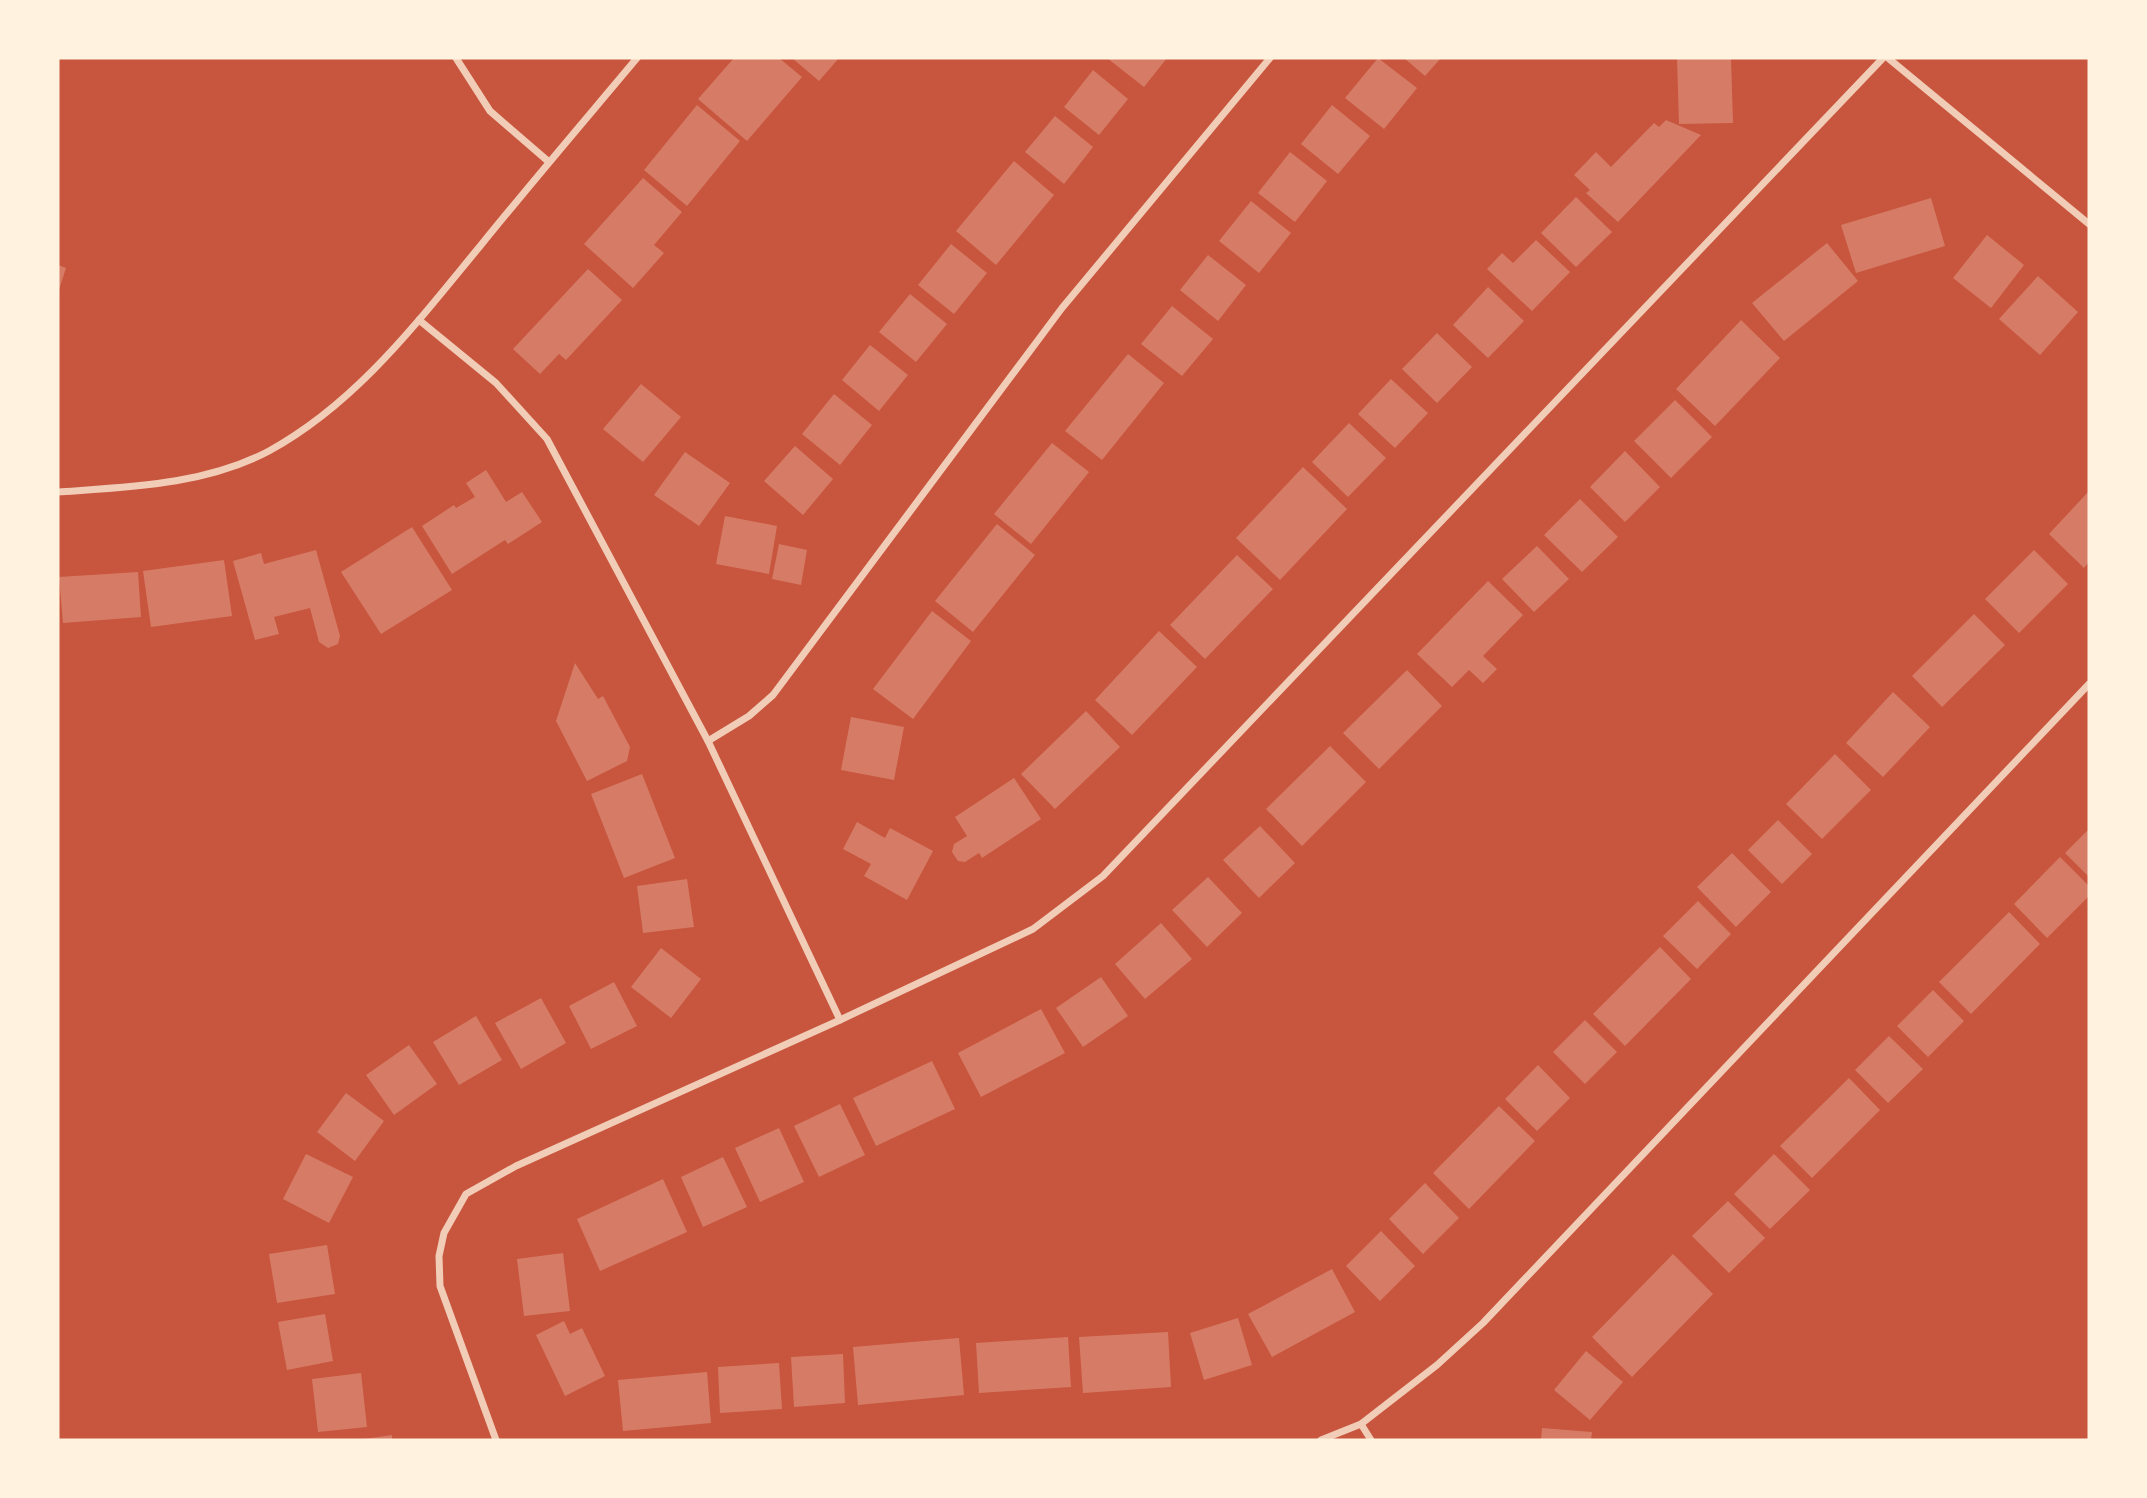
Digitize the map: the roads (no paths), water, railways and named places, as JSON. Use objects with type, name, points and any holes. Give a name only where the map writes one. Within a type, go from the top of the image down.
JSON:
[{"type":"street","points":[[456,58],[489,111],[549,162]]},
{"type":"street","points":[[58,492],[154,484],[217,472],[269,451],[327,412],[362,384],[419,320],[637,58]]},
{"type":"street","points":[[708,741],[749,716],[773,695],[1062,308],[1270,58]]},
{"type":"street","points":[[496,1440],[440,1286],[439,1256],[444,1233],[466,1194],[516,1166],[840,1020],[1033,929],[1103,876],[1886,58],[2089,224]]},
{"type":"street","points":[[419,320],[496,383],[547,439],[708,741],[840,1020]]},
{"type":"street","points":[[1321,1440],[1361,1424],[1437,1364],[1483,1323],[2089,684]]},
{"type":"street","points":[[1361,1424],[1371,1440]]}]
